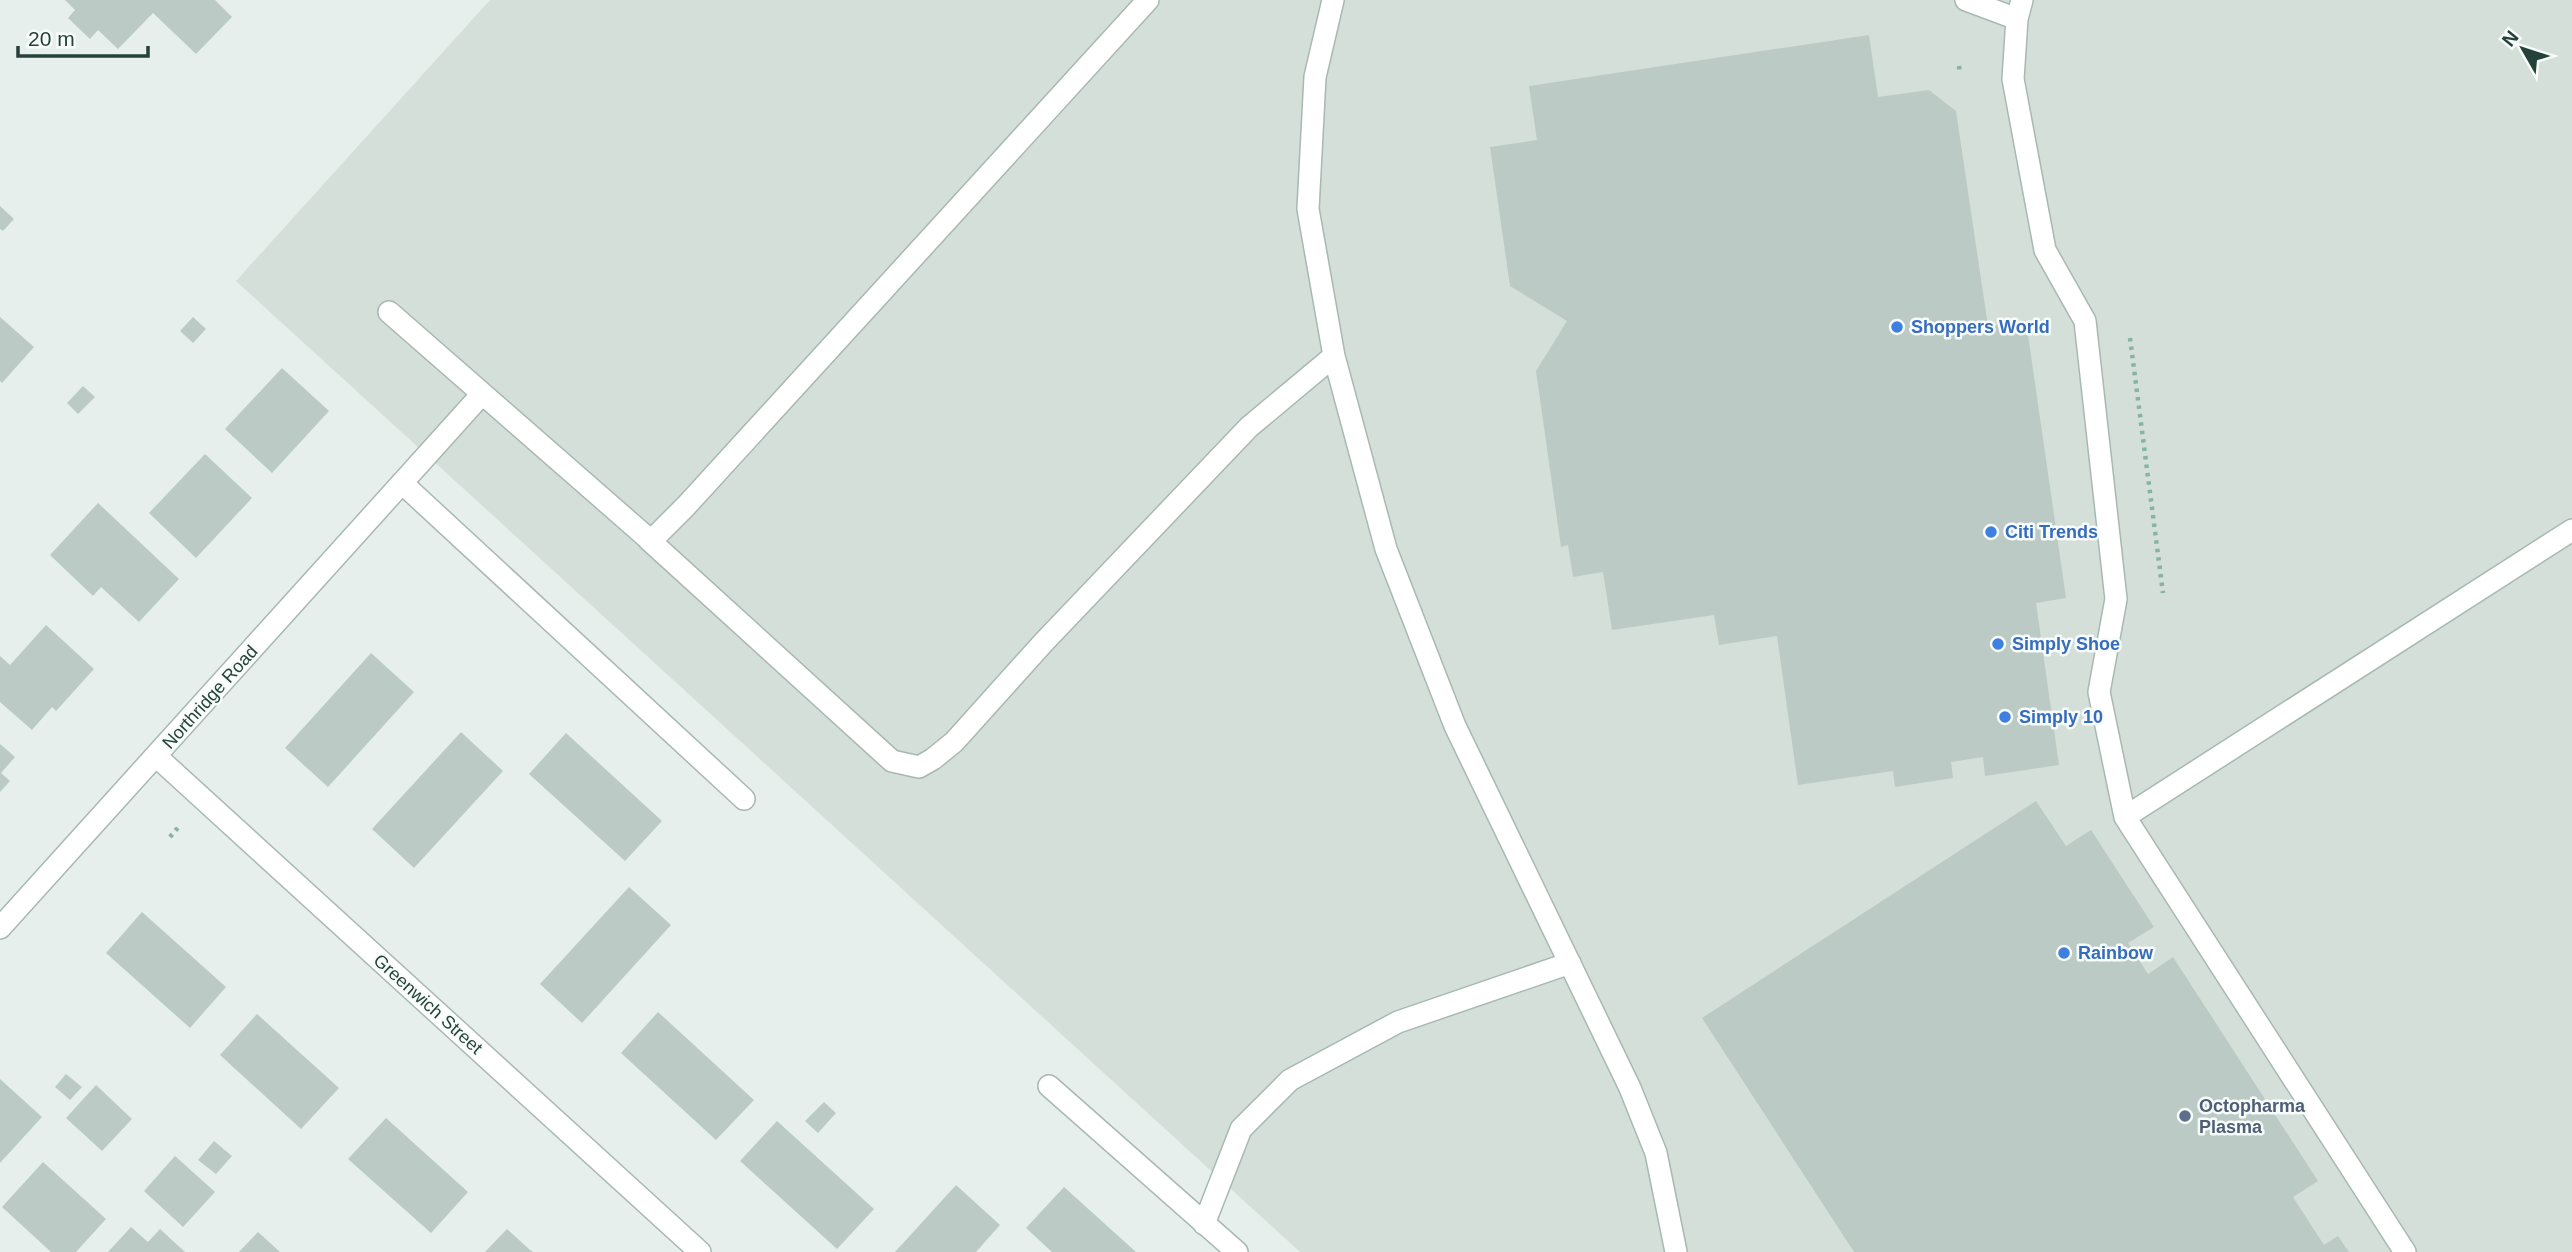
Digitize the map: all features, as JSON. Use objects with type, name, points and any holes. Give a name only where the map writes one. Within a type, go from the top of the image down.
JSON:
[{"type":"street","points":[[648,539],[651,541],[686,506],[1148,0]]},
{"type":"street","points":[[1334,0],[1315,76],[1308,209],[1334,356],[1386,549],[1455,726],[1630,1088],[1656,1153],[1676,1252]]},
{"type":"street","points":[[1966,0],[2019,9],[2014,79],[2045,250],[2085,321],[2116,599],[2099,692],[2126,817],[2405,1252]]},
{"type":"street","points":[[388,312],[648,539],[892,761],[919,767],[954,742],[1043,643],[1250,428],[1334,356]]},
{"type":"street","name":"Northridge Road","points":[[0,928],[482,394]]},
{"type":"street","points":[[402,483],[744,799]]},
{"type":"street","points":[[2126,817],[2572,530]]},
{"type":"street","name":"Greenwich Street","points":[[157,757],[700,1252]]},
{"type":"street","points":[[1204,1223],[1241,1129],[1290,1080],[1398,1022],[1570,963]]},
{"type":"street","points":[[1049,1086],[1237,1252]]},
{"type":"path","points":[[1959,66],[1960,74]]},
{"type":"path","points":[[2130,338],[2163,593]]},
{"type":"path","points":[[170,837],[187,819]]},
{"type":"shaded area","points":[[490,0],[2572,0],[2572,1252],[1300,1252],[236,281]]},
{"type":"building","points":[[65,0],[215,0],[232,17],[196,54],[153,13],[118,49],[98,30],[90,39],[68,18],[75,10]]},
{"type":"building","points":[[1869,35],[1878,97],[1929,90],[1956,111],[1988,326],[2026,321],[2066,598],[2036,603],[2059,765],[1985,776],[1983,757],[1951,762],[1953,778],[1895,787],[1893,771],[1798,785],[1777,636],[1719,645],[1714,615],[1612,630],[1603,572],[1573,577],[1568,545],[1561,547],[1536,371],[1567,321],[1510,286],[1490,147],[1537,140],[1529,86]]},
{"type":"building","points":[[0,206],[14,219],[3,231],[0,229]]},
{"type":"building","points":[[0,317],[34,347],[2,383],[0,381]]},
{"type":"building","points":[[193,317],[206,329],[193,343],[180,331]]},
{"type":"building","points":[[282,368],[329,411],[272,473],[225,429]]},
{"type":"building","points":[[83,386],[95,397],[78,414],[67,403]]},
{"type":"building","points":[[205,454],[252,498],[196,558],[149,513]]},
{"type":"building","points":[[98,503],[179,579],[139,622],[101,587],[93,596],[50,555]]},
{"type":"building","points":[[46,625],[94,669],[56,711],[52,707],[32,730],[0,702],[0,656],[10,665]]},
{"type":"building","points":[[371,653],[414,692],[328,787],[285,748]]},
{"type":"building","points":[[461,732],[503,771],[414,868],[372,829]]},
{"type":"building","points":[[566,733],[662,821],[625,861],[529,774]]},
{"type":"building","points":[[0,744],[15,757],[1,773],[10,781],[0,792]]},
{"type":"building","points":[[2036,801],[2066,846],[2091,830],[2154,927],[2128,943],[2148,974],[2173,957],[2318,1181],[2293,1197],[2324,1245],[2338,1236],[2349,1252],[1854,1252],[1702,1018]]},
{"type":"building","points":[[629,887],[671,925],[582,1023],[540,984]]},
{"type":"building","points":[[142,912],[226,987],[190,1028],[106,953]]},
{"type":"building","points":[[658,1012],[754,1100],[716,1140],[621,1053]]},
{"type":"building","points":[[257,1014],[339,1088],[301,1129],[220,1055]]},
{"type":"building","points":[[66,1074],[82,1087],[70,1100],[55,1087]]},
{"type":"building","points":[[0,1079],[42,1117],[0,1163]]},
{"type":"building","points":[[96,1085],[132,1119],[102,1151],[66,1118]]},
{"type":"building","points":[[824,1102],[836,1113],[818,1133],[805,1121]]},
{"type":"building","points":[[386,1118],[468,1192],[431,1233],[348,1159]]},
{"type":"building","points":[[777,1121],[874,1209],[837,1249],[740,1161]]},
{"type":"building","points":[[214,1141],[232,1156],[216,1174],[198,1160]]},
{"type":"building","points":[[175,1156],[215,1192],[183,1227],[144,1191]]},
{"type":"building","points":[[43,1162],[106,1219],[76,1252],[51,1252],[2,1207]]},
{"type":"building","points":[[956,1185],[1000,1225],[976,1252],[895,1252]]},
{"type":"building","points":[[1064,1187],[1136,1252],[1052,1252],[1026,1228]]},
{"type":"building","points":[[131,1227],[148,1242],[160,1229],[185,1252],[108,1252]]},
{"type":"building","points":[[507,1229],[529,1249],[533,1252],[485,1252]]},
{"type":"building","points":[[258,1232],[280,1252],[239,1252]]},
{"type":"place","name":"Shoppers World","points":[[1897,327]]},
{"type":"place","name":"Citi Trends","points":[[1991,532]]},
{"type":"place","name":"Simply Shoe","points":[[1998,644]]},
{"type":"place","name":"Simply 10","points":[[2005,717]]},
{"type":"place","name":"Rainbow","points":[[2064,953]]},
{"type":"place","name":"Octopharma Plasma","points":[[2185,1116]]}]
